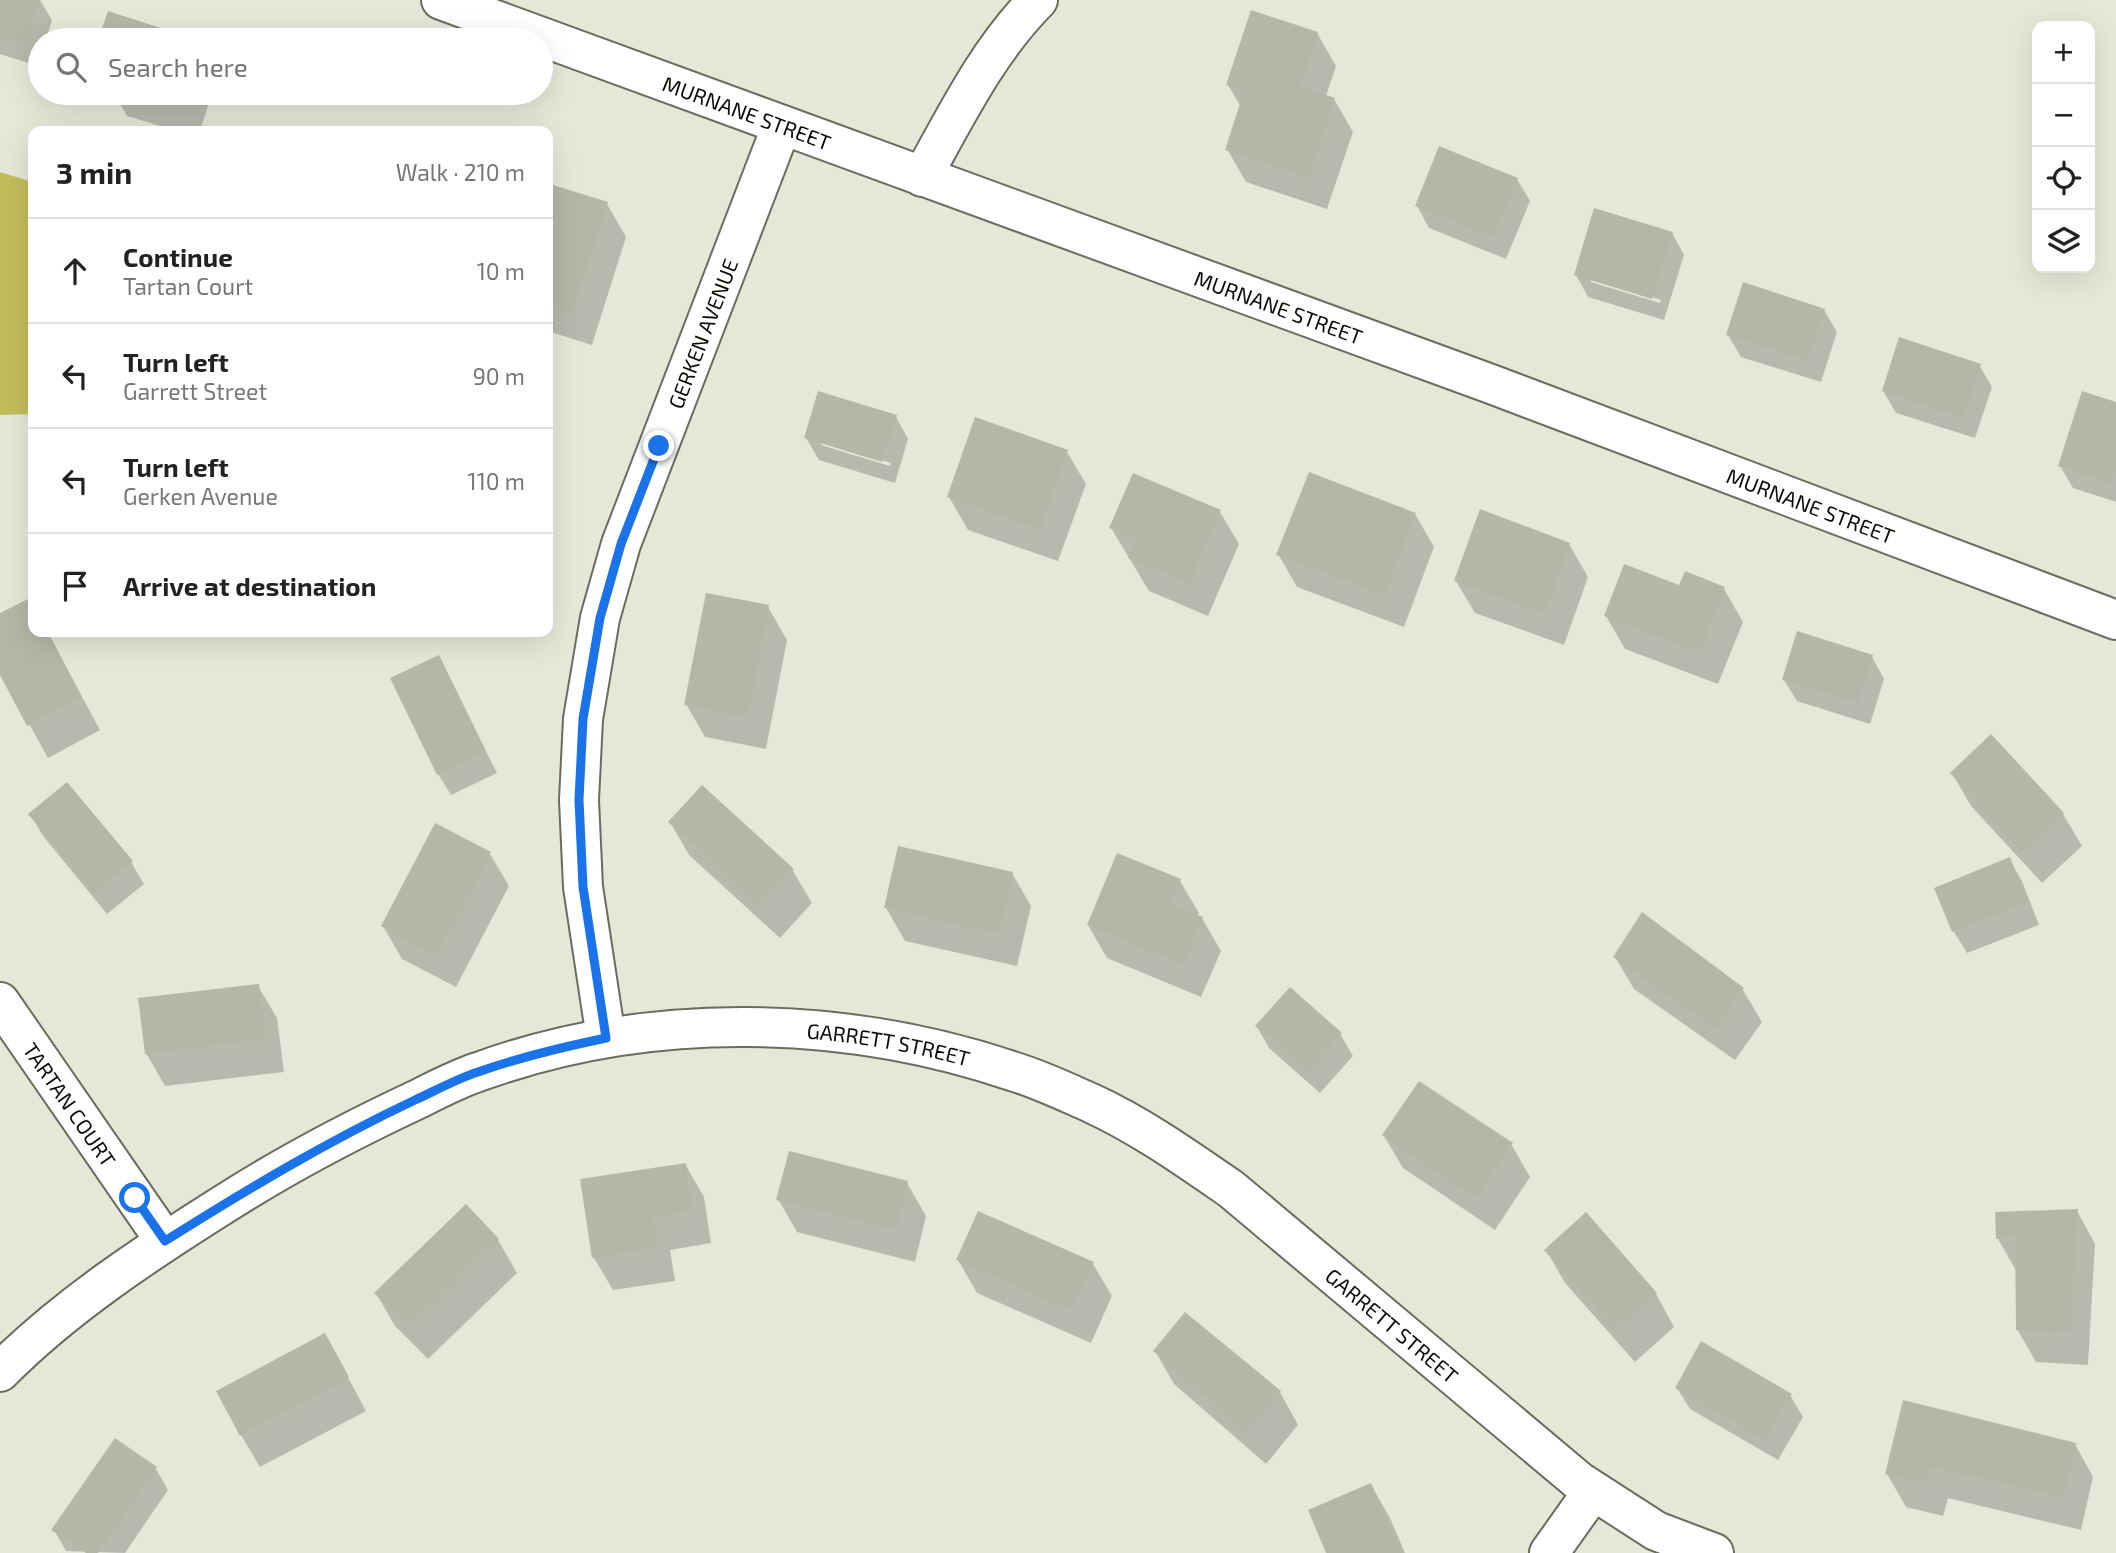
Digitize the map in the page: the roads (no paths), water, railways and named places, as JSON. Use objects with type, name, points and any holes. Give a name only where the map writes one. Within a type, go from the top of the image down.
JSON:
[{"type":"street","name":"MURNANE STREET","points":[[441,0],[517,28]]},
{"type":"street","points":[[922,177],[984,68],[1024,14],[1038,0]]},
{"type":"street","name":"MURNANE STREET","points":[[553,41],[1491,384],[2116,620]]},
{"type":"street","name":"GERKEN AVENUE","points":[[606,1038],[583,887],[579,800],[583,719],[600,618],[621,544],[782,125]]},
{"type":"street","name":"TARTAN COURT","points":[[0,1002],[165,1241]]},
{"type":"street","name":"GARRETT STREET","points":[[0,1373],[68,1313],[165,1241],[265,1178],[343,1135],[463,1078],[530,1055],[606,1038],[704,1028],[779,1027],[862,1035],[942,1051],[1017,1072],[1094,1105],[1169,1146],[1231,1189],[1580,1482],[1656,1531],[1714,1553]]},
{"type":"street","points":[[1549,1553],[1593,1491]]}]
